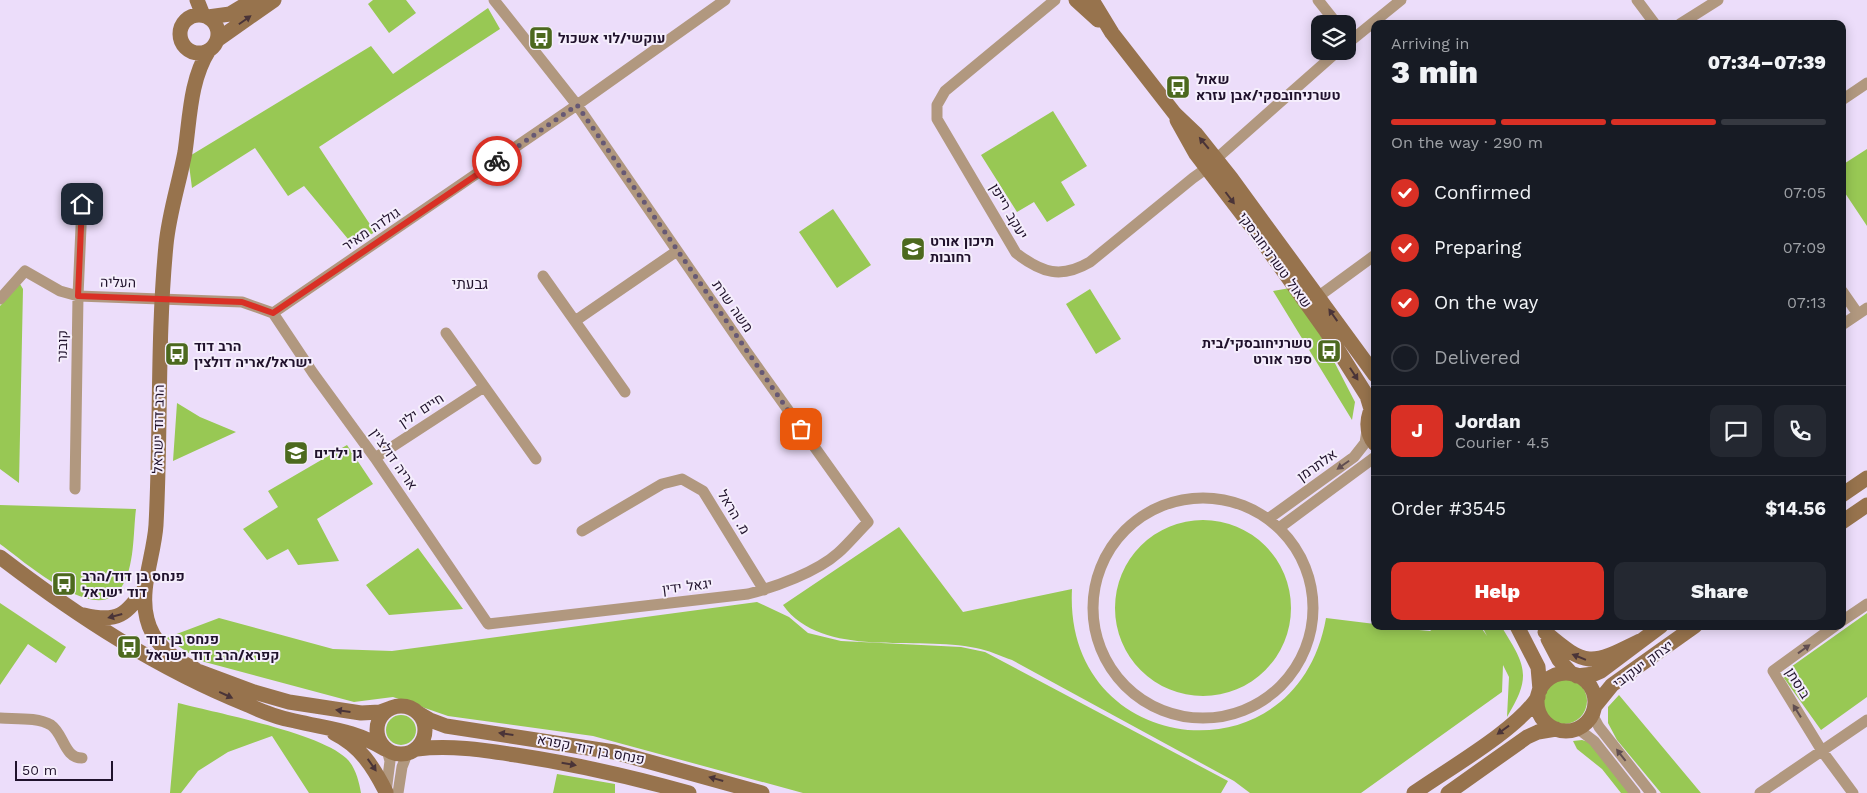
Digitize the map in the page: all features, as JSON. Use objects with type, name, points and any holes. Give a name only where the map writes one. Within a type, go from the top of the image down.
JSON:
[{"type":"main road","points":[[198,0],[205,16],[218,30],[213,45]]},
{"type":"main road","points":[[252,0],[230,14],[192,17],[184,23],[181,38],[186,48],[197,53],[213,45],[274,0]]},
{"type":"main road","name":"שאול טשרניחובסקי","points":[[1076,0],[1112,33]]},
{"type":"main road","name":"שאול טשרניחובסקי","points":[[1092,0],[1112,33],[1175,114],[1185,137],[1216,165],[1319,296],[1371,369]]},
{"type":"main road","name":"הרב דוד ישראל","points":[[195,669],[170,656],[154,637],[146,618],[146,588],[156,527],[158,382],[169,220],[184,156],[193,92],[200,66],[213,45]]},
{"type":"main road","name":"הרב דוד ישראל","points":[[186,48],[193,92]]},
{"type":"main road","name":"שאול טשרניחובסקי","points":[[1216,165],[1371,403]]},
{"type":"main road","points":[[1371,414],[1368,426],[1371,437]]},
{"type":"main road","points":[[1846,492],[1867,478]]},
{"type":"main road","points":[[1846,519],[1867,505]]},
{"type":"main road","points":[[0,557],[73,612],[119,642],[151,658],[246,705],[287,720],[359,735],[398,754],[412,751],[425,735],[426,726],[418,713],[410,707],[399,706],[380,712],[361,713],[289,702],[254,692],[195,669],[151,658]]},
{"type":"main road","name":"הרב דוד ישראל","points":[[73,612],[100,619],[120,617],[128,611],[146,588]]},
{"type":"main road","points":[[1519,630],[1538,667],[1539,712],[1549,725],[1556,729],[1564,731],[1577,728],[1588,721],[1594,710],[1593,691],[1584,679],[1575,675],[1559,660],[1544,630]]},
{"type":"main road","points":[[1544,630],[1573,655],[1588,660],[1604,658],[1640,641]]},
{"type":"main road","name":"יצחק יעקובי","points":[[1575,675],[1594,674],[1601,671],[1655,630]]},
{"type":"main road","name":"יצחק יעקובי","points":[[1594,710],[1612,685],[1689,630]]},
{"type":"main road","points":[[1414,793],[1509,727],[1532,706],[1544,683],[1557,675],[1575,675]]},
{"type":"main road","points":[[386,749],[380,742],[377,726],[384,712],[391,708]]},
{"type":"main road","name":"פנחס בן דוד קפרא","points":[[418,713],[446,726],[614,752],[762,793]]},
{"type":"main road","points":[[321,727],[358,748],[390,792]]},
{"type":"main road","points":[[1448,793],[1527,737],[1538,732],[1556,729]]},
{"type":"main road","name":"פנחס בן דוד קפרא","points":[[412,751],[459,748],[544,760],[623,775],[689,793]]},
{"type":"street","name":"משה שרת","points":[[494,0],[577,105],[676,251],[868,522]]},
{"type":"street","name":"גולדה מאיר","points":[[273,313],[577,105],[725,0]]},
{"type":"street","name":"יעקב רייפן","points":[[1055,0],[945,91],[937,105],[937,119],[1016,253],[1028,262],[1047,271],[1059,273],[1078,269],[1090,262],[1216,165],[1328,60]]},
{"type":"street","points":[[1318,0],[1330,15]]},
{"type":"street","points":[[1375,20],[1402,0]]},
{"type":"street","points":[[1638,0],[1652,20]]},
{"type":"street","points":[[1686,20],[1718,0]]},
{"type":"street","points":[[1356,34],[1371,23]]},
{"type":"street","points":[[1846,97],[1867,84]]},
{"type":"street","name":"קובנר","points":[[75,489],[78,296],[82,204]]},
{"type":"street","points":[[575,321],[676,251]]},
{"type":"street","points":[[1319,296],[1371,258]]},
{"type":"street","name":"העליה","points":[[0,299],[25,271],[60,291],[78,296],[163,298]]},
{"type":"street","points":[[543,276],[625,392]]},
{"type":"street","points":[[1846,295],[1862,311],[1846,322]]},
{"type":"street","points":[[163,298],[242,302],[273,313]]},
{"type":"street","name":"אריה דולצ'ין","points":[[273,313],[312,373],[375,458],[488,624]]},
{"type":"street","points":[[446,333],[536,459]]},
{"type":"street","name":"חיים ילין","points":[[375,458],[484,386]]},
{"type":"street","name":"אלתרמן","points":[[1268,519],[1354,457],[1365,443],[1368,426]]},
{"type":"street","name":"אלתרמן","points":[[1279,528],[1371,460]]},
{"type":"street","name":"מ. הראל","points":[[582,531],[662,484],[682,479],[703,491],[764,590]]},
{"type":"street","points":[[1196,498],[1229,501],[1243,505],[1268,519],[1279,528],[1302,559],[1312,591],[1313,612],[1310,634],[1303,654],[1293,672],[1278,688],[1261,701],[1242,710],[1222,716],[1200,717],[1179,715],[1159,708],[1140,697],[1124,684],[1111,667],[1101,648],[1095,628],[1093,606],[1096,585],[1102,565],[1112,546],[1126,530],[1142,517],[1177,501],[1196,498]]},
{"type":"street","name":"יגאל ידין","points":[[488,624],[748,594],[764,590],[812,569],[836,555],[868,522]]},
{"type":"street","points":[[1846,618],[1867,604]]},
{"type":"street","name":"בוסתן","points":[[1822,751],[1773,671],[1829,630]]},
{"type":"street","points":[[1594,710],[1599,727],[1651,793]]},
{"type":"street","points":[[0,718],[46,722],[56,730],[71,754],[82,758]]},
{"type":"street","points":[[1760,793],[1867,720]]},
{"type":"street","points":[[1577,728],[1594,741],[1635,793]]},
{"type":"street","points":[[386,749],[390,761],[390,792]]},
{"type":"street","points":[[390,792],[402,766],[412,751]]},
{"type":"street","points":[[1822,751],[1853,793]]},
{"type":"green space","points":[[373,0],[406,0],[416,13],[389,33],[368,4]]},
{"type":"green space","points":[[488,8],[500,29],[319,147],[375,232],[353,245],[304,186],[288,196],[255,148],[192,188],[188,157],[371,46],[393,74]]},
{"type":"green space","points":[[1053,111],[1087,166],[1061,182],[1075,205],[1047,222],[1034,202],[1017,212],[981,155]]},
{"type":"green space","points":[[1867,149],[1867,226],[1846,194],[1846,162]]},
{"type":"green space","points":[[833,209],[871,265],[837,288],[799,232]]},
{"type":"green space","points":[[20,284],[23,289],[19,483],[0,469],[0,306]]},
{"type":"green space","points":[[1290,288],[1308,311],[1355,402],[1352,420],[1273,291]]},
{"type":"green space","points":[[1090,289],[1121,339],[1096,354],[1066,304]]},
{"type":"green space","points":[[177,403],[200,417],[236,432],[173,461]]},
{"type":"green space","points":[[347,445],[373,484],[317,519],[339,561],[298,565],[288,549],[267,560],[243,529],[278,507],[268,491]]},
{"type":"green space","points":[[0,505],[136,509],[133,550],[126,580],[121,588],[110,598],[95,600],[78,596],[43,576],[0,544]]},
{"type":"green space","points":[[1194,520],[1212,520],[1237,526],[1252,534],[1266,545],[1277,559],[1285,574],[1290,591],[1290,625],[1285,642],[1277,657],[1266,671],[1252,682],[1229,693],[1212,696],[1194,696],[1169,690],[1154,682],[1140,671],[1129,657],[1118,634],[1115,617],[1115,599],[1121,574],[1129,559],[1140,545],[1154,534],[1177,523]]},
{"type":"green space","points":[[899,527],[963,612],[1072,589],[1079,646],[1104,688],[1141,716],[1185,729],[1231,727],[1273,708],[1306,672],[1326,618],[1371,624],[1371,630],[1483,630],[1487,636],[1484,630],[1503,630],[1516,651],[1523,671],[1523,681],[1515,703],[1507,717],[1509,677],[1503,665],[1502,692],[1361,793],[1250,793],[1234,781],[1012,660],[980,649],[953,645],[872,642],[846,639],[821,633],[800,622],[783,605]]},
{"type":"green space","points":[[418,548],[463,609],[389,615],[366,585]]},
{"type":"green space","points":[[757,602],[789,617],[808,633],[841,641],[961,647],[985,652],[1228,781],[1221,793],[803,793],[593,736],[448,716],[393,697],[354,702],[201,661],[166,638],[219,618],[333,649],[392,651]]},
{"type":"green space","points":[[0,603],[66,647],[56,663],[28,644],[0,685]]},
{"type":"green space","points":[[1867,613],[1867,697],[1821,730],[1781,674],[1843,630],[1846,630],[1846,628]]},
{"type":"green space","points":[[1564,678],[1577,682],[1583,688],[1587,701],[1583,714],[1577,720],[1564,724],[1551,720],[1545,714],[1541,701],[1545,688],[1551,682]]},
{"type":"green space","points":[[1619,695],[1701,793],[1661,793],[1617,740],[1608,723],[1608,707]]},
{"type":"green space","points":[[178,703],[292,732],[333,749],[352,765],[361,793],[309,793],[272,736],[228,752],[198,771],[181,793],[170,793]]},
{"type":"green space","points":[[401,715],[412,719],[416,730],[412,741],[401,745],[390,741],[386,730],[390,719]]},
{"type":"green space","points":[[1582,740],[1592,743],[1632,793],[1621,793],[1602,769],[1577,749],[1573,741]]},
{"type":"green space","points":[[557,774],[615,784],[615,793],[553,793]]},
{"type":"way so far","points":[[497,161],[577,105],[676,251],[801,429]]},
{"type":"place","name":"עוקשי/לוי אשכול","points":[[541,38]]},
{"type":"place","name":"שאול טשרניחובסקי/אבן עזרא","points":[[1178,87]]},
{"type":"place","name":"תיכון אורט רחובות","points":[[913,249]]},
{"type":"place","name":"טשרניחובסקי/בית ספר אורט","points":[[1329,351]]},
{"type":"place","name":"הרב דוד ישראל/אריה דולצין","points":[[177,354]]},
{"type":"place","name":"גן ילדים","points":[[296,453]]},
{"type":"place","name":"פנחס בן דוד/הרב דוד ישראל","points":[[64,584]]},
{"type":"place","name":"פנחס בן דוד קפרא/הרב דוד ישראל","points":[[129,647]]},
{"type":"district","name":"גבעתי","points":[[470,284]]},
{"type":"route","points":[[82,204],[78,296],[242,302],[273,313],[497,161]]}]
